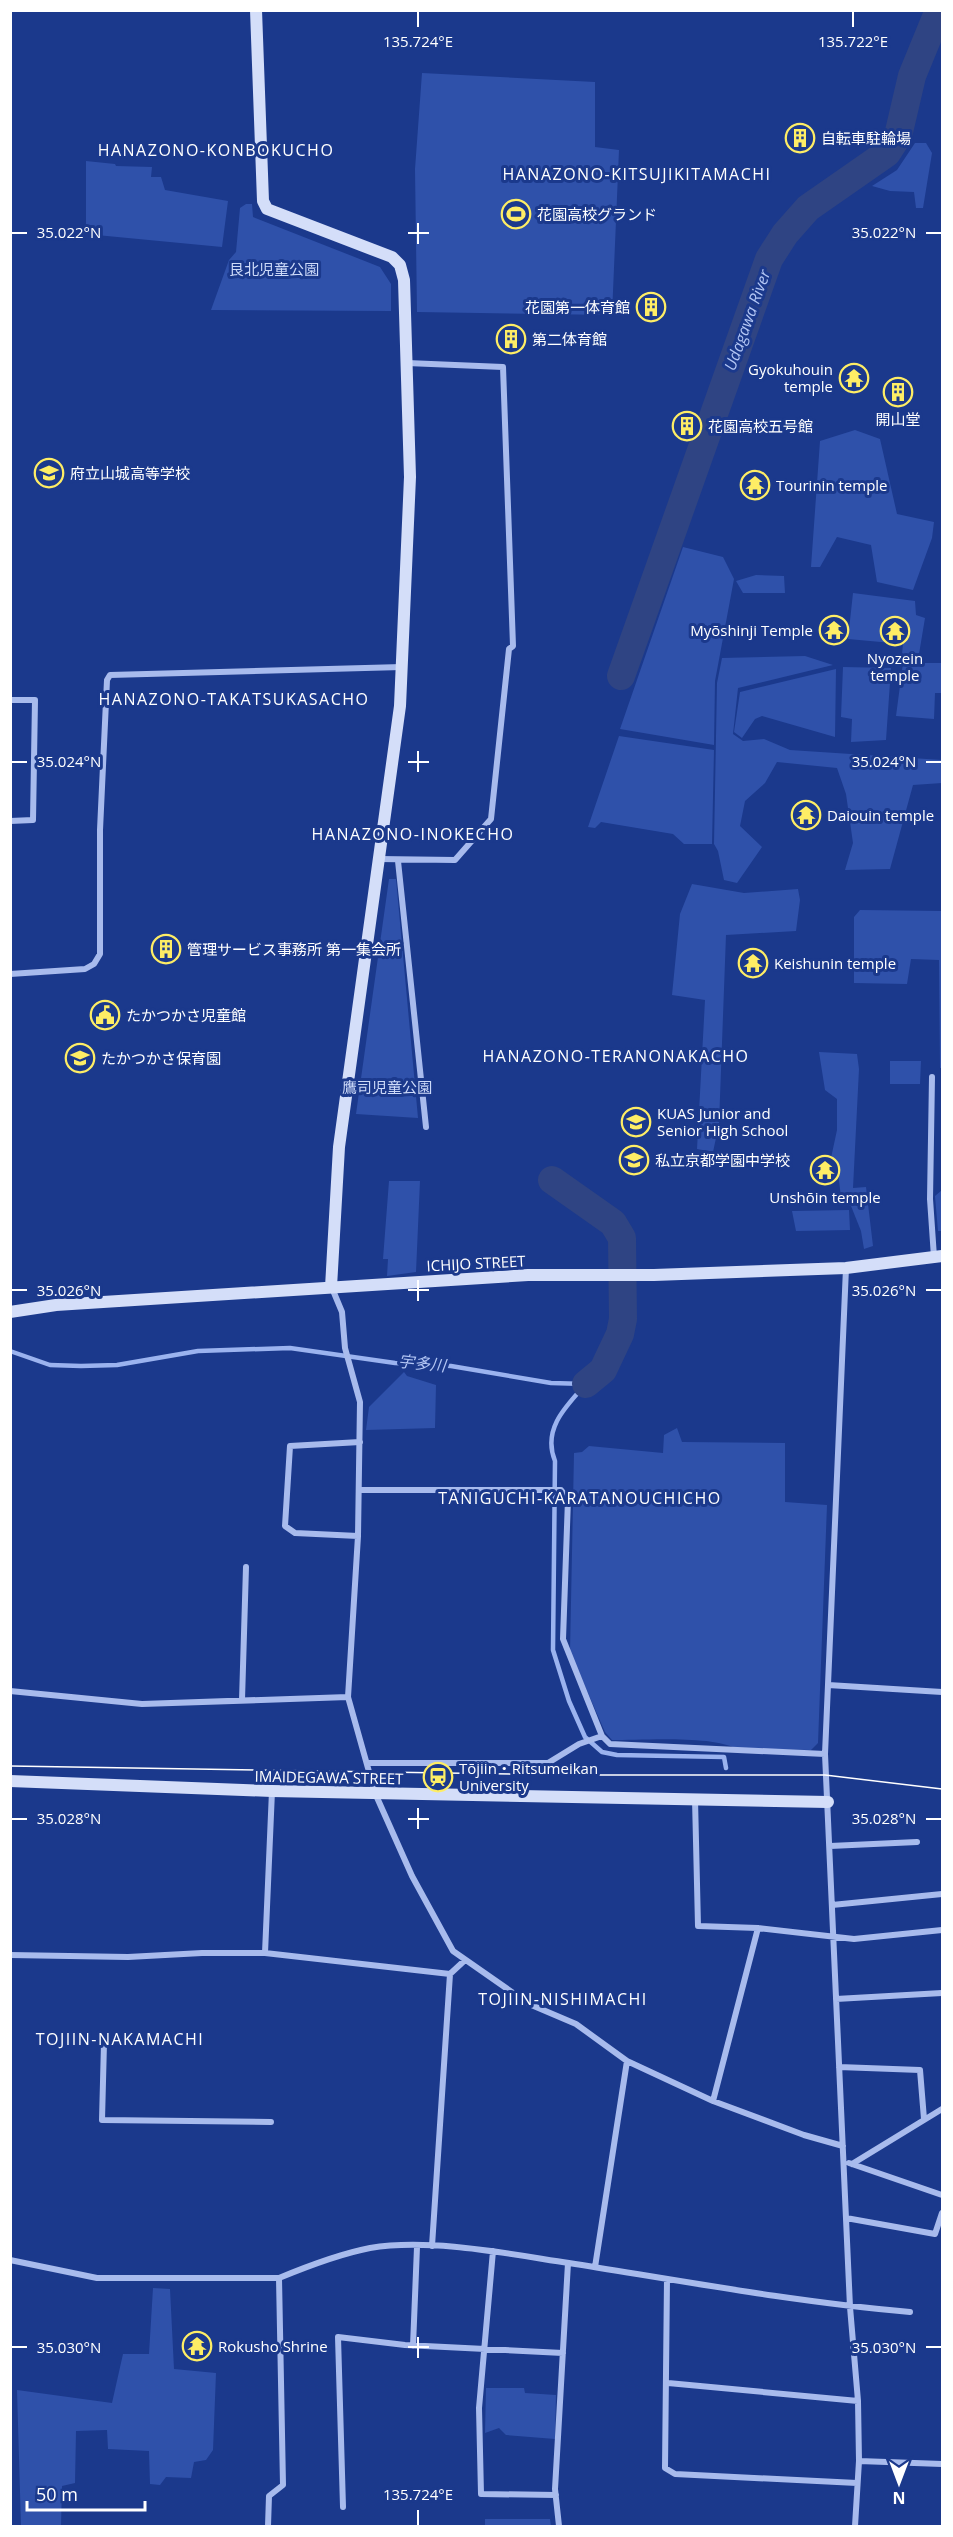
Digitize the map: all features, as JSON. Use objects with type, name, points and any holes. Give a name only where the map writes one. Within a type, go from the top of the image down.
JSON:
[{"type":"street","points":[[256,10],[263,201],[267,208],[397,261],[404,280],[410,477],[403,667],[400,706],[339,1147],[331,1287],[342,1312],[345,1348],[360,1402],[360,1490],[348,1697],[375,1793],[412,1876],[453,1951],[464,1961],[529,2004],[576,2024],[627,2061],[713,2101],[804,2135],[843,2146]]},
{"type":"street","points":[[379,859],[455,860],[491,819],[509,649],[513,646],[503,367],[407,363]]},
{"type":"street","points":[[10,974],[85,969],[94,964],[100,954],[100,830],[107,680],[110,675],[403,667]]},
{"type":"street","points":[[10,700],[35,700],[33,820],[10,821]]},
{"type":"street","points":[[398,861],[426,1127]]},
{"type":"street","points":[[932,1077],[930,1199],[938,1256]]},
{"type":"street","name":"ICHIJO STREET","points":[[10,1312],[56,1305],[528,1275],[846,1268],[938,1256]]},
{"type":"street","points":[[846,1268],[825,1754],[850,2307],[858,2401],[859,2461],[855,2526]]},
{"type":"street","points":[[358,1536],[295,1533],[285,1526],[290,1446],[360,1442]]},
{"type":"street","points":[[360,1490],[547,1488],[561,1490],[568,1499],[564,1639],[602,1736],[610,1744],[825,1754]]},
{"type":"street","points":[[242,1700],[246,1567]]},
{"type":"street","points":[[828,1684],[942,1692]]},
{"type":"street","points":[[10,1690],[142,1704],[348,1697]]},
{"type":"street","points":[[367,1763],[548,1762],[579,1744],[602,1736]]},
{"type":"street","name":"IMAIDEGAWA STREET","points":[[10,1781],[272,1791],[828,1802]]},
{"type":"street","points":[[265,1953],[272,1791]]},
{"type":"street","points":[[695,1799],[698,1926],[758,1929],[854,1939],[942,1930]]},
{"type":"street","points":[[830,1846],[917,1842]]},
{"type":"street","points":[[832,1905],[942,1894]]},
{"type":"street","points":[[713,2101],[758,1929]]},
{"type":"street","points":[[10,1955],[128,1957],[265,1953],[450,1974]]},
{"type":"street","points":[[432,2246],[450,1974],[464,1961]]},
{"type":"street","points":[[836,1999],[942,1993]]},
{"type":"street","points":[[104,2043],[102,2120],[271,2122]]},
{"type":"street","points":[[595,2267],[627,2061]]},
{"type":"street","points":[[839,2067],[920,2070],[924,2119]]},
{"type":"street","points":[[852,2164],[942,2109]]},
{"type":"street","points":[[843,2161],[942,2194]]},
{"type":"street","points":[[846,2218],[935,2234],[942,2213]]},
{"type":"street","points":[[10,2260],[97,2278],[279,2278],[307,2266],[370,2248],[432,2246],[493,2251],[850,2307],[910,2313]]},
{"type":"street","points":[[414,2346],[417,2247]]},
{"type":"street","points":[[493,2251],[484,2330],[485,2349],[479,2408],[481,2494],[556,2495]]},
{"type":"street","points":[[559,2526],[556,2495],[568,2263]]},
{"type":"street","points":[[268,2526],[269,2496],[283,2485],[279,2278]]},
{"type":"street","points":[[667,2279],[668,2383],[665,2468],[675,2474],[856,2483]]},
{"type":"street","points":[[343,2507],[338,2337],[414,2346],[564,2353]]},
{"type":"street","points":[[668,2383],[858,2401]]},
{"type":"street","points":[[859,2461],[942,2464]]},
{"type":"green space","name":"花園高校グランド","points":[[422,73],[595,82],[595,147],[619,150],[612,315],[417,312],[415,169]]},
{"type":"green space","points":[[915,143],[926,143],[932,153],[923,208],[916,208],[914,192],[890,191],[872,186],[897,170]]},
{"type":"green space","points":[[86,161],[115,164],[116,166],[152,167],[151,177],[161,177],[165,190],[228,201],[222,247],[86,234]]},
{"type":"green space","name":"艮北児童公園","points":[[246,204],[252,204],[253,217],[380,267],[391,284],[391,311],[211,310],[229,260],[236,252],[240,208]]},
{"type":"green space","points":[[855,430],[880,439],[897,514],[934,522],[932,538],[913,590],[877,582],[871,545],[837,537],[820,567],[811,567],[820,441]]},
{"type":"green space","points":[[683,547],[723,557],[734,579],[715,681],[714,745],[620,729]]},
{"type":"green space","points":[[756,575],[784,576],[785,593],[743,593],[736,581]]},
{"type":"green space","points":[[853,593],[915,601],[916,615],[925,618],[919,654],[902,654],[903,644],[848,639]]},
{"type":"green space","points":[[805,656],[833,665],[738,688],[733,734],[743,741],[764,739],[790,750],[942,760],[942,783],[913,785],[890,869],[845,870],[853,843],[846,794],[837,768],[777,762],[765,783],[745,801],[740,826],[762,847],[737,883],[724,880],[718,851],[714,844],[717,683],[722,658]]},
{"type":"green space","points":[[903,663],[942,663],[942,693],[935,693],[934,719],[896,716]]},
{"type":"green space","points":[[843,667],[891,668],[886,740],[851,742],[852,719],[841,717]]},
{"type":"green space","points":[[836,669],[835,737],[762,716],[755,719],[742,738],[734,732],[740,692]]},
{"type":"green space","points":[[619,736],[714,750],[712,844],[684,844],[673,834],[601,822],[595,828],[588,827]]},
{"type":"green space","name":"鷹司児童公園","points":[[389,879],[396,879],[418,1118],[356,1114]]},
{"type":"green space","points":[[692,884],[744,893],[798,889],[800,900],[796,931],[726,935],[719,1124],[713,1152],[697,1149],[705,1000],[672,995],[680,914]]},
{"type":"green space","points":[[860,910],[942,911],[942,1068],[940,1068],[939,960],[911,959],[907,984],[854,983],[854,917]]},
{"type":"green space","points":[[819,1052],[857,1054],[859,1069],[853,1188],[866,1187],[873,1246],[864,1249],[861,1231],[851,1206],[842,1205],[838,1173],[828,1172],[837,1130],[837,1099],[825,1090]]},
{"type":"green space","points":[[890,1061],[921,1061],[920,1084],[890,1084]]},
{"type":"green space","points":[[389,1181],[420,1181],[416,1272],[387,1276],[388,1259],[383,1259]]},
{"type":"green space","points":[[942,1190],[942,1231],[938,1231],[935,1196]]},
{"type":"green space","points":[[849,1210],[850,1230],[796,1231],[792,1211]]},
{"type":"green space","points":[[404,1372],[407,1376],[436,1385],[435,1428],[366,1430],[369,1407]]},
{"type":"green space","points":[[677,1428],[682,1442],[785,1443],[785,1502],[827,1505],[818,1743],[811,1750],[737,1749],[695,1740],[612,1740],[605,1732],[570,1652],[574,1453],[582,1452],[589,1446],[663,1453],[664,1435]]},
{"type":"green space","points":[[153,2288],[170,2289],[174,2369],[216,2373],[213,2450],[206,2460],[194,2462],[191,2478],[166,2477],[160,2485],[150,2484],[149,2451],[108,2449],[107,2430],[76,2431],[75,2483],[62,2486],[61,2526],[21,2526],[17,2390],[112,2403],[123,2354],[149,2354]]},
{"type":"green space","points":[[486,2388],[524,2388],[525,2393],[556,2395],[555,2439],[506,2435],[499,2428],[485,2433]]},
{"type":"green space","points":[[485,2519],[550,2519],[551,2526],[485,2526]]},
{"type":"waterway","name":"Udagawa River","points":[[621,676],[769,259],[785,234],[808,208],[887,153],[898,136],[912,76],[939,10]]},
{"type":"waterway","name":"宇多川","points":[[552,1180],[613,1223],[622,1238],[623,1319],[620,1334],[603,1370],[586,1384]]},
{"type":"waterway","name":"宇多川","points":[[10,1351],[50,1365],[81,1366],[117,1365],[198,1351],[290,1348],[395,1363],[451,1366],[551,1383],[586,1384]]},
{"type":"waterway","points":[[586,1384],[558,1419],[552,1439],[555,1461],[553,1650],[569,1701],[585,1737],[602,1752],[617,1755],[724,1757],[726,1768]]},
{"type":"tram line","points":[[10,1766],[571,1775],[825,1775],[942,1789]]},
{"type":"place","name":"自転車駐輪場","points":[[800,138]]},
{"type":"place","name":"花園高校グランド","points":[[516,214]]},
{"type":"place","name":"花園第一体育館","points":[[651,307]]},
{"type":"place","name":"第二体育館","points":[[511,339]]},
{"type":"place","name":"Gyokuhouin temple","points":[[854,378]]},
{"type":"place","name":"開山堂","points":[[898,392]]},
{"type":"place","name":"花園高校五号館","points":[[687,426]]},
{"type":"place","name":"府立山城高等学校","points":[[49,473]]},
{"type":"place","name":"Tourinin temple","points":[[755,485]]},
{"type":"place","name":"Myōshinji Temple","points":[[834,630]]},
{"type":"place","name":"Nyozein temple","points":[[895,631]]},
{"type":"place","name":"Daiouin temple","points":[[806,815]]},
{"type":"place","name":"管理サービス事務所 第一集会所","points":[[166,949]]},
{"type":"place","name":"Keishunin temple","points":[[753,963]]},
{"type":"place","name":"たかつかさ児童館","points":[[105,1015]]},
{"type":"place","name":"たかつかさ保育園","points":[[80,1058]]},
{"type":"place","name":"KUAS Junior and Senior High School","points":[[636,1122]]},
{"type":"place","name":"私立京都学園中学校","points":[[634,1160]]},
{"type":"place","name":"Unshōin temple","points":[[825,1170]]},
{"type":"place","name":"Tōjiin・Ritsumeikan University","points":[[438,1777]]},
{"type":"place","name":"Rokusho Shrine","points":[[197,2346]]},
{"type":"district","name":"HANAZONO-KONBOKUCHO","points":[[216,150]]},
{"type":"district","name":"HANAZONO-KITSUJIKITAMACHI","points":[[637,174]]},
{"type":"district","name":"HANAZONO-TAKATSUKASACHO","points":[[234,699]]},
{"type":"district","name":"HANAZONO-INOKECHO","points":[[413,834]]},
{"type":"district","name":"HANAZONO-TERANONAKACHO","points":[[616,1056]]},
{"type":"district","name":"TANIGUCHI-KARATANOUCHICHO","points":[[580,1498]]},
{"type":"district","name":"TOJIIN-NISHIMACHI","points":[[563,1999]]},
{"type":"district","name":"TOJIIN-NAKAMACHI","points":[[120,2039]]}]
